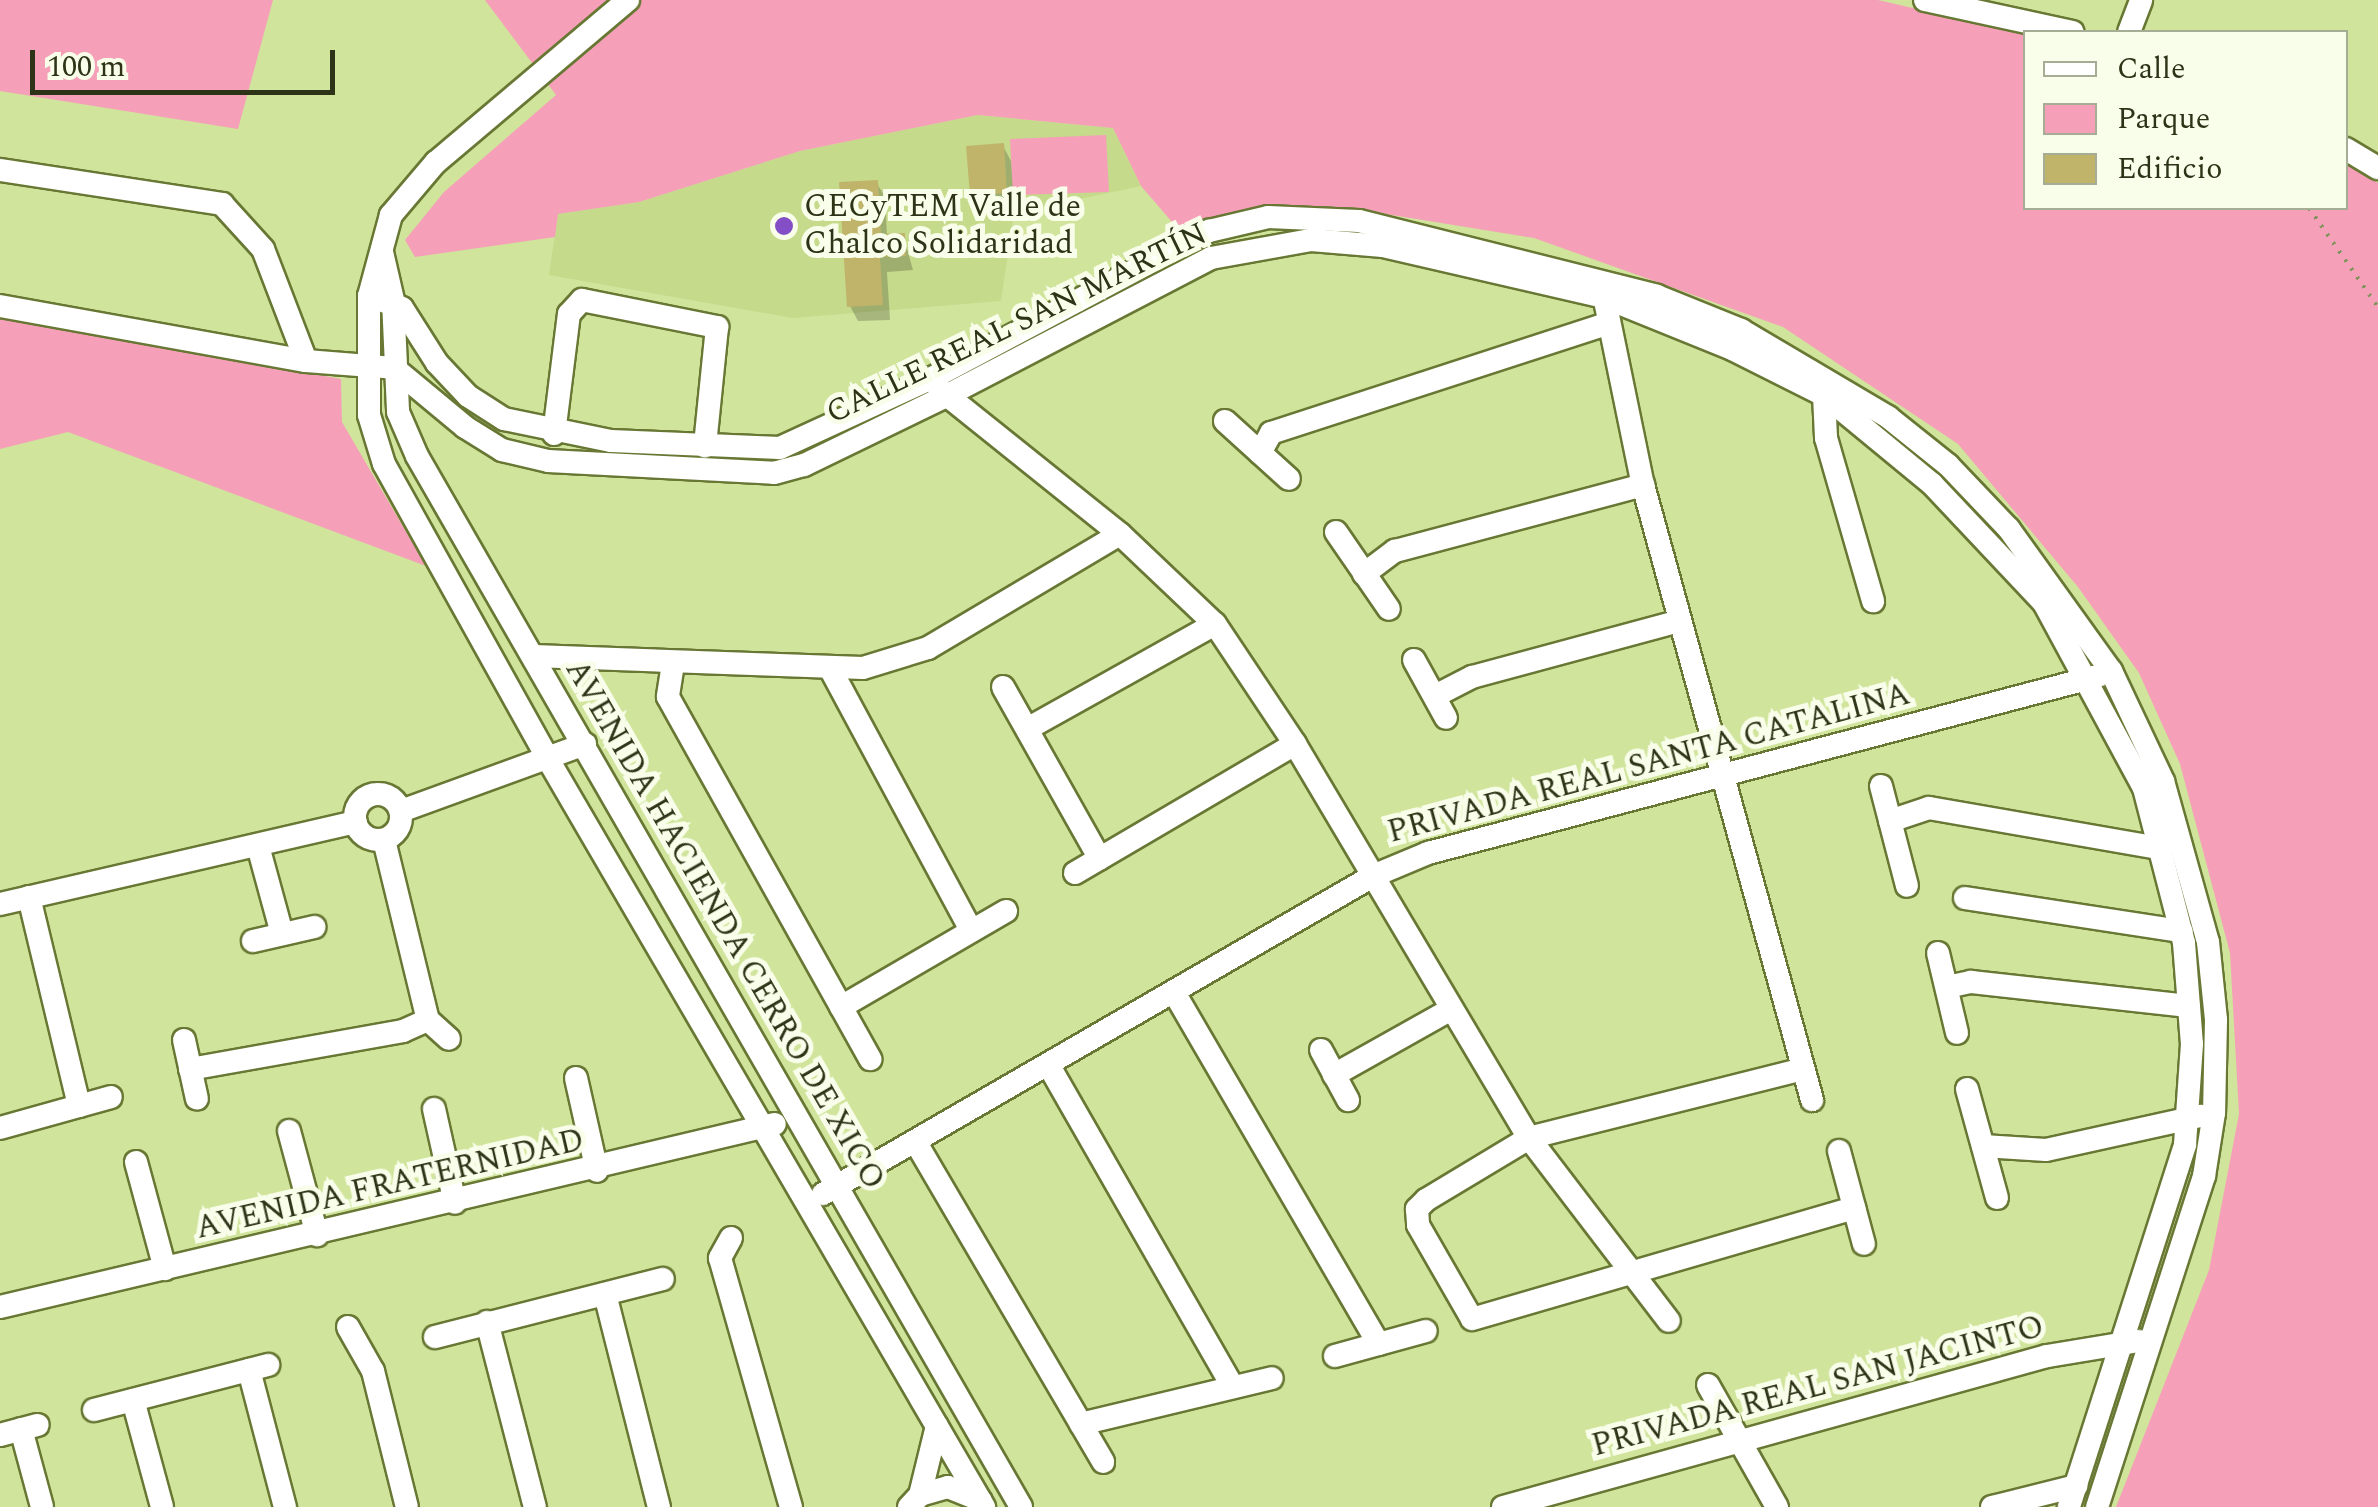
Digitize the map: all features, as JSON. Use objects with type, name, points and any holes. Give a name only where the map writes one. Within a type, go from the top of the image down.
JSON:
[{"type":"street","name":"AVENIDA HACIENDA CERRO DE XICO","points":[[628,0],[436,162],[391,215],[369,296],[369,415],[384,464],[550,761],[981,1505]]},
{"type":"street","points":[[1925,0],[2064,30]]},
{"type":"street","points":[[2130,30],[2141,0]]},
{"type":"street","points":[[2348,150],[2378,168]]},
{"type":"street","points":[[0,170],[222,204],[263,249],[306,361]]},
{"type":"street","name":"CALLE REAL SAN MARTÍN","points":[[394,368],[465,427],[502,450],[548,461],[774,473],[804,465],[1209,232],[1268,217],[1359,221],[1602,287],[1740,330],[1888,418],[1948,465],[2009,529],[2111,671],[2163,780],[2208,942],[2216,1020],[2214,1114],[2204,1176],[2097,1507]]},
{"type":"street","points":[[369,296],[393,300],[380,245]]},
{"type":"street","points":[[1602,287],[1642,486],[1812,1100]]},
{"type":"street","name":"CALLE REAL SAN MARTÍN","points":[[1602,287],[1824,395],[1932,484],[2044,604],[2144,788],[2181,931],[2189,1006],[2185,1145],[2127,1342],[2073,1496]]},
{"type":"street","name":"AVENIDA HACIENDA CERRO DE XICO","points":[[393,300],[398,412],[417,456],[585,744],[792,1115],[1022,1507]]},
{"type":"street","name":"CALLE REAL SAN MARTÍN","points":[[393,300],[468,396],[504,419],[554,434],[780,448],[938,388]]},
{"type":"street","points":[[554,434],[573,304],[600,303],[717,327],[705,446]]},
{"type":"street","points":[[0,306],[306,361],[368,369],[394,368]]},
{"type":"street","points":[[1260,453],[1271,433],[1607,324]]},
{"type":"street","points":[[938,388],[1120,534],[1216,624],[1295,744],[1529,1138],[1576,1208],[1634,1270],[1669,1320]]},
{"type":"street","points":[[1824,395],[1826,438],[1872,601]]},
{"type":"street","points":[[1225,421],[1289,480]]},
{"type":"street","points":[[1364,574],[1395,552],[1642,486]]},
{"type":"street","points":[[1336,532],[1388,609]]},
{"type":"street","points":[[534,656],[831,670],[928,648],[1120,534]]},
{"type":"street","points":[[1434,696],[1472,677],[1679,622]]},
{"type":"street","points":[[1027,729],[1216,624]]},
{"type":"street","points":[[1414,660],[1446,718]]},
{"type":"street","points":[[673,664],[668,697],[870,1060]]},
{"type":"street","points":[[831,670],[971,930]]},
{"type":"street","name":"PRIVADA REAL SANTA CATALINA","points":[[808,1203],[1373,876],[1428,853],[2111,671]]},
{"type":"street","points":[[1003,687],[1100,859]]},
{"type":"street","points":[[401,811],[550,761],[585,744]]},
{"type":"street","points":[[1075,873],[1295,744]]},
{"type":"street","points":[[1881,786],[1907,886]]},
{"type":"street","points":[[373,794],[391,796],[401,811],[399,829],[384,840],[366,836],[356,822],[358,804],[373,794]]},
{"type":"street","points":[[1890,820],[1929,808],[2160,848]]},
{"type":"street","points":[[0,904],[356,822]]},
{"type":"street","points":[[384,840],[428,1020],[449,1039]]},
{"type":"street","points":[[258,846],[282,934]]},
{"type":"street","points":[[29,897],[80,1106]]},
{"type":"street","points":[[1965,898],[2181,931]]},
{"type":"street","points":[[841,1007],[1006,911]]},
{"type":"street","points":[[253,940],[314,927]]},
{"type":"street","points":[[1938,954],[1957,1034]]},
{"type":"street","points":[[1947,987],[1972,982],[2189,1006]]},
{"type":"street","points":[[1175,994],[1379,1344]]},
{"type":"street","points":[[1334,1074],[1450,1010]]},
{"type":"street","points":[[190,1070],[403,1031],[428,1020]]},
{"type":"street","points":[[184,1040],[197,1099]]},
{"type":"street","points":[[1320,1050],[1348,1100]]},
{"type":"street","points":[[1048,1066],[1234,1387]]},
{"type":"street","points":[[1803,1069],[1529,1138],[1416,1209],[1418,1225],[1472,1319],[1854,1208]]},
{"type":"street","points":[[576,1078],[597,1171]]},
{"type":"street","points":[[1968,1089],[1997,1198]]},
{"type":"street","points":[[0,1128],[111,1097]]},
{"type":"street","points":[[434,1110],[455,1203]]},
{"type":"street","points":[[1983,1146],[2046,1150],[2214,1114]]},
{"type":"street","name":"AVENIDA FRATERNIDAD","points":[[0,1307],[597,1171],[765,1128],[792,1115]]},
{"type":"street","points":[[288,1131],[318,1235]]},
{"type":"street","points":[[915,1141],[1103,1462]]},
{"type":"street","points":[[1839,1151],[1864,1244]]},
{"type":"street","points":[[136,1162],[165,1270]]},
{"type":"street","points":[[731,1238],[720,1258],[791,1507]]},
{"type":"street","points":[[435,1337],[663,1280]]},
{"type":"street","points":[[605,1294],[659,1507]]},
{"type":"street","points":[[487,1322],[535,1507]]},
{"type":"street","points":[[348,1327],[373,1371],[406,1507]]},
{"type":"street","points":[[1335,1356],[1426,1331]]},
{"type":"street","name":"PRIVADA REAL SAN JACINTO","points":[[1503,1507],[2048,1356],[2152,1340]]},
{"type":"street","points":[[94,1410],[258,1368],[285,1507]]},
{"type":"street","points":[[1081,1424],[1272,1378]]},
{"type":"street","points":[[1708,1384],[1769,1504]]},
{"type":"street","points":[[133,1400],[162,1507]]},
{"type":"street","points":[[914,1501],[938,1426]]},
{"type":"street","points":[[20,1430],[42,1507]]},
{"type":"street","points":[[914,1501],[948,1487],[981,1505],[1007,1484]]},
{"type":"street","points":[[1992,1507],[2073,1496]]},
{"type":"path","points":[[2310,210],[2378,306]]},
{"type":"shaded area","name":"CECyTEM Valle de Chalco Solidaridad","points":[[978,115],[1113,128],[1141,186],[1014,213],[1001,301],[793,318],[549,275],[558,214],[639,202],[800,151]]},
{"type":"green space","points":[[0,0],[273,0],[238,129],[0,91]]},
{"type":"green space","points":[[485,0],[1878,0],[2023,34],[2023,210],[2348,210],[2348,163],[2378,183],[2378,1507],[2116,1507],[2209,1270],[2239,1114],[2230,953],[2180,764],[2139,673],[2078,587],[1958,444],[1783,327],[1534,238],[1367,211],[1266,206],[1178,229],[1141,186],[1113,128],[978,115],[800,151],[639,202],[558,214],[555,237],[415,257],[405,240],[444,192],[556,95]]},
{"type":"green space","points":[[1106,135],[1109,192],[1013,195],[1010,139]]},
{"type":"green space","points":[[0,313],[341,379],[342,422],[426,566],[68,432],[0,449]]},
{"type":"building","points":[[1004,143],[1007,193],[970,195],[966,146]]},
{"type":"building","points":[[878,180],[881,234],[905,233],[906,256],[880,257],[883,305],[847,307],[839,182]]},
{"type":"place","name":"CECyTEM Valle de Chalco Solidaridad","points":[[784,226]]}]
